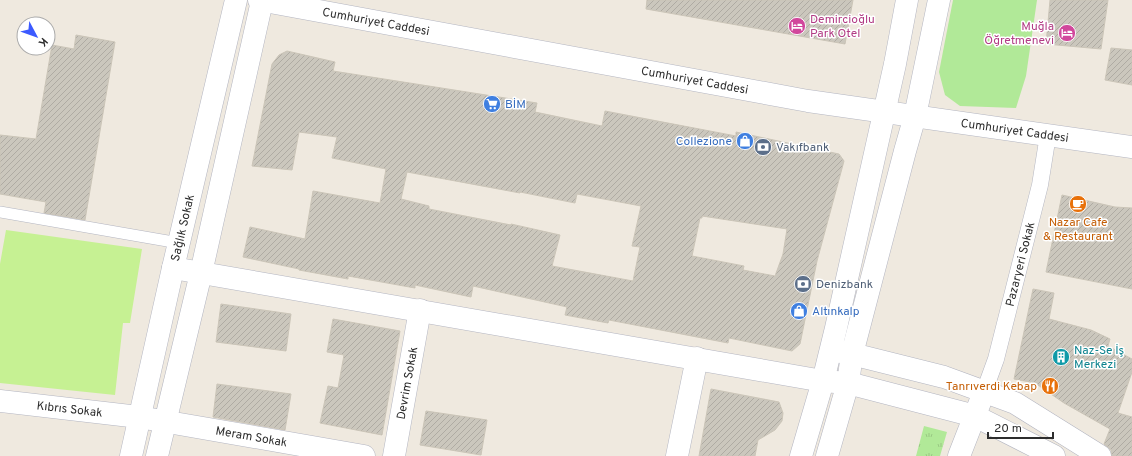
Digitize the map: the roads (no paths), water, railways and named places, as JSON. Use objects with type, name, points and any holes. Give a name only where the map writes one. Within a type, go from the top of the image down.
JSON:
[{"type":"street","name":"Sağlık Sokak","points":[[131,456],[173,268],[236,0]]},
{"type":"street","points":[[157,456],[201,273],[261,0]]},
{"type":"street","name":"Cumhuriyet Caddesi","points":[[261,0],[808,101],[1132,147]]},
{"type":"street","points":[[801,456],[823,381],[884,112],[907,0]]},
{"type":"street","points":[[827,456],[848,383],[852,354],[904,151],[915,116],[940,0]]},
{"type":"street","name":"Pazaryeri Sokak","points":[[984,392],[996,359],[1040,185],[1048,135]]},
{"type":"street","points":[[173,268],[823,381],[848,383],[975,416],[1054,456]]},
{"type":"street","name":"Devrim Sokak","points":[[394,456],[420,310]]},
{"type":"street","points":[[830,350],[944,377],[1015,403],[1100,456]]},
{"type":"street","points":[[677,456],[697,358]]},
{"type":"street","points":[[959,456],[984,392]]},
{"type":"street","name":"Kıbrıs Sokak","points":[[0,401],[139,417]]},
{"type":"street","name":"Meram Sokak","points":[[139,417],[364,456]]},
{"type":"lane","points":[[0,212],[179,242]]},
{"type":"place","name":"Demircioğlu Park Otel","points":[[797,26]]},
{"type":"place","name":"Muğla Öğretmenevi","points":[[1067,33]]},
{"type":"place","name":"BİM","points":[[492,104]]},
{"type":"place","name":"Collezione","points":[[745,141]]},
{"type":"place","name":"Vakıfbank","points":[[763,147]]},
{"type":"place","name":"Nazar Cafe & Restaurant","points":[[1078,204]]},
{"type":"place","name":"Denizbank","points":[[803,284]]},
{"type":"place","name":"Altınkalp","points":[[799,311]]},
{"type":"place","name":"Naz-Se İş Merkezi","points":[[1061,357]]},
{"type":"place","name":"Tanrıverdi Kebap","points":[[1050,386]]}]
